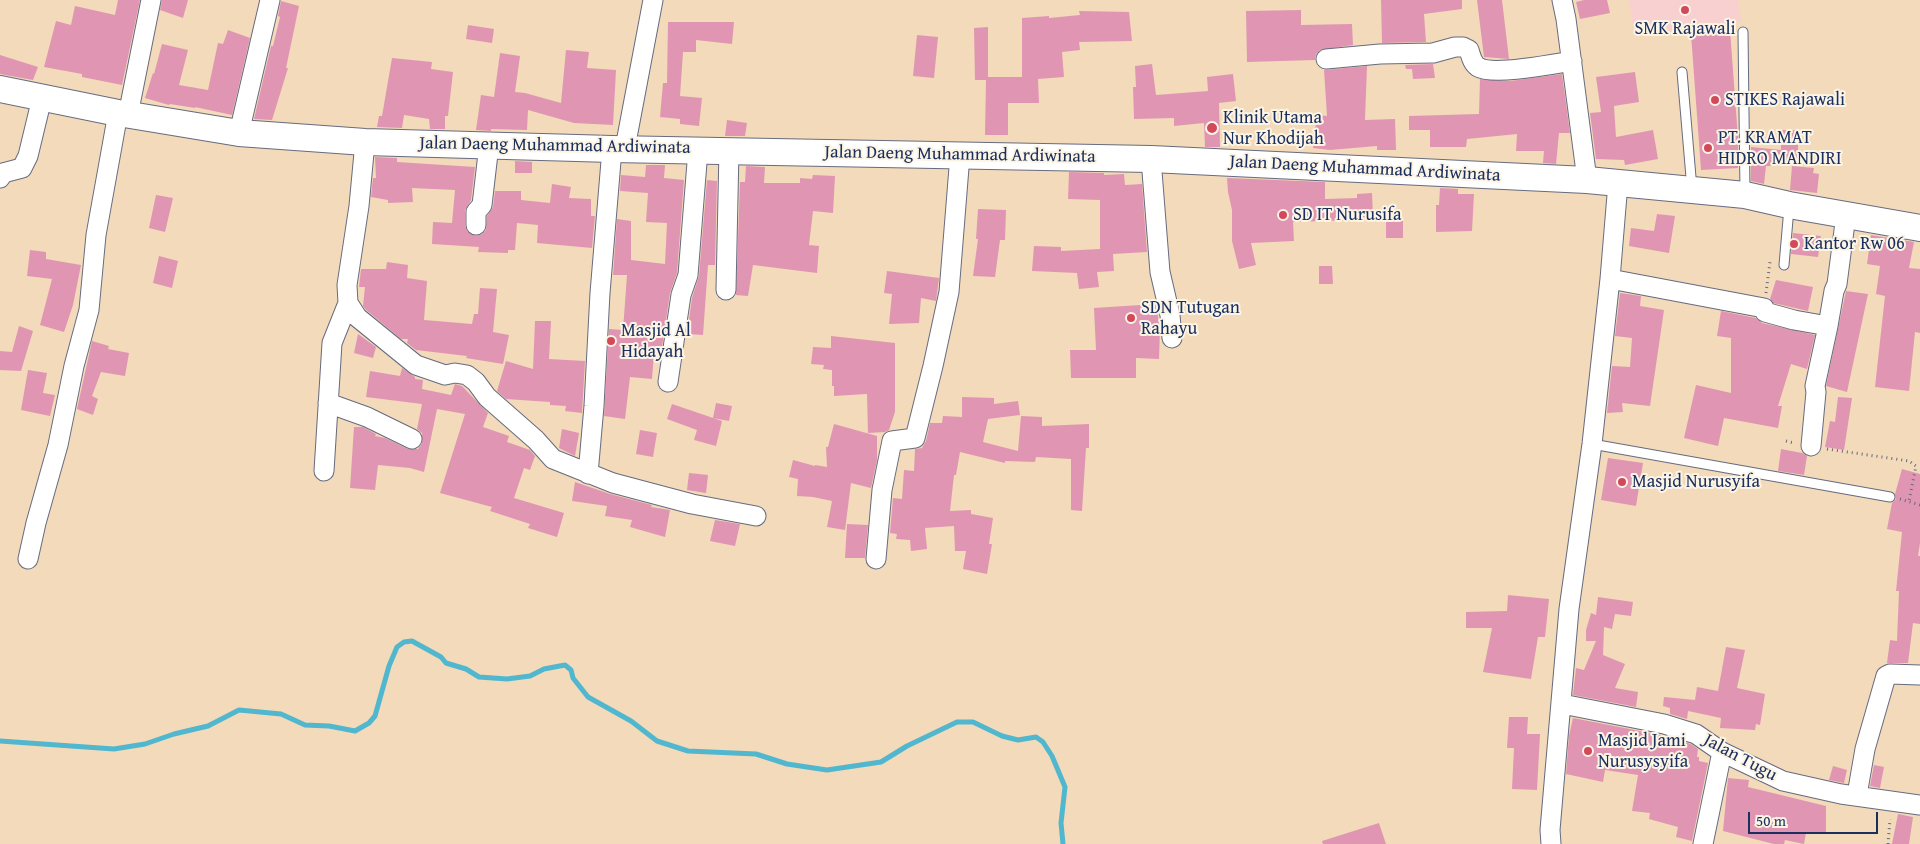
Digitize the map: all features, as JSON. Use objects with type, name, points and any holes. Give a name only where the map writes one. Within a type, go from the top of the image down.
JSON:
[{"type":"main road","name":"Jalan Daeng Muhammad Ardiwinata","points":[[0,89],[123,114],[239,133],[365,142],[618,149],[1151,159],[1587,180],[1745,195],[1789,205],[1920,228]]},
{"type":"street","points":[[28,559],[58,445],[74,366],[89,310],[96,236],[151,0]]},
{"type":"street","points":[[239,133],[270,0]]},
{"type":"street","points":[[588,474],[600,293],[618,149],[653,0]]},
{"type":"street","points":[[1560,0],[1566,19],[1587,180]]},
{"type":"street","points":[[1326,58],[1433,53],[1455,47],[1463,47],[1469,50],[1472,61],[1478,67],[1490,70],[1517,69],[1572,61]]},
{"type":"street","points":[[0,178],[3,173],[22,168],[42,98]]},
{"type":"street","points":[[324,471],[332,343],[348,303],[347,285],[359,206],[365,142]]},
{"type":"street","points":[[476,225],[476,212],[482,205],[489,145]]},
{"type":"street","points":[[668,382],[681,295],[688,275],[698,150]]},
{"type":"street","points":[[726,290],[729,150]]},
{"type":"street","points":[[876,559],[882,490],[892,441],[914,438],[933,366],[949,292],[960,155]]},
{"type":"street","points":[[1151,159],[1160,272],[1170,315],[1172,338]]},
{"type":"street","points":[[1551,844],[1550,830],[1569,609],[1592,444],[1610,280],[1618,183]]},
{"type":"street","points":[[1811,446],[1815,386],[1837,284],[1846,215]]},
{"type":"street","points":[[1610,280],[1764,308],[1765,312],[1794,320],[1828,326]]},
{"type":"street","points":[[348,303],[357,317],[370,330],[416,365],[445,375],[455,373],[467,375],[476,382],[487,397],[536,440],[553,459],[613,483],[692,504],[756,516]]},
{"type":"street","points":[[328,403],[367,417],[412,439]]},
{"type":"street","points":[[1857,795],[1865,749],[1886,676],[1890,674],[1920,675]]},
{"type":"street","name":"Jalan Tugu","points":[[1562,704],[1664,724],[1696,734],[1722,752],[1783,781],[1841,794],[1920,805]]},
{"type":"street","points":[[1703,844],[1722,752]]},
{"type":"lane","points":[[1743,32],[1745,195]]},
{"type":"lane","points":[[1682,72],[1692,189]]},
{"type":"lane","points":[[1784,265],[1789,205]]},
{"type":"lane","points":[[1592,444],[1890,497]]},
{"type":"path","points":[[1786,442],[1909,462],[1916,466],[1909,501]]},
{"type":"path","points":[[1890,497],[1920,505]]},
{"type":"path","points":[[1888,844],[1892,801]]},
{"type":"shaded area","name":"SMK Rajawali","points":[[1629,0],[1738,0],[1741,21],[1634,35]]},
{"type":"building","points":[[118,0],[140,0],[122,85],[82,77],[82,74],[44,67],[56,21],[71,25],[75,6],[115,15]]},
{"type":"building","points":[[162,0],[188,0],[183,18],[160,10]]},
{"type":"building","points":[[1381,0],[1462,0],[1462,9],[1424,14],[1426,42],[1382,43]]},
{"type":"building","points":[[1477,0],[1502,0],[1509,59],[1484,57]]},
{"type":"building","points":[[1607,0],[1610,13],[1580,19],[1576,2]]},
{"type":"building","points":[[281,1],[299,6],[286,68],[288,68],[272,120],[254,119],[271,46],[273,46],[280,17],[278,16]]},
{"type":"building","points":[[1301,10],[1301,25],[1352,24],[1353,45],[1320,50],[1316,54],[1315,60],[1247,62],[1246,11]]},
{"type":"building","points":[[1079,11],[1129,12],[1132,41],[1079,42],[1080,50],[1062,52],[1064,77],[1038,79],[1039,103],[1008,103],[1008,135],[985,135],[986,80],[975,80],[974,28],[988,27],[988,77],[1022,77],[1022,18],[1080,15]]},
{"type":"building","points":[[668,22],[734,22],[732,44],[696,40],[696,52],[683,52],[680,96],[702,98],[699,126],[680,124],[680,119],[660,117],[663,83],[667,83]]},
{"type":"building","points":[[468,25],[494,29],[492,43],[466,39]]},
{"type":"building","points":[[228,30],[250,38],[232,115],[195,107],[169,105],[145,98],[162,44],[188,50],[179,85],[208,90],[218,43],[223,44]]},
{"type":"building","name":"STIKES Rajawali","points":[[1730,30],[1738,138],[1738,168],[1701,170],[1691,34]]},
{"type":"building","points":[[917,35],[938,37],[934,78],[913,76]]},
{"type":"building","points":[[566,50],[589,52],[587,68],[616,70],[613,125],[574,123],[528,110],[527,130],[476,130],[481,95],[494,97],[500,53],[520,56],[515,92],[561,103]]},
{"type":"building","points":[[0,55],[38,67],[33,80],[0,74]]},
{"type":"building","points":[[392,58],[432,62],[431,69],[453,72],[448,116],[445,116],[445,129],[430,129],[429,119],[404,115],[402,128],[377,127],[379,116],[382,116]]},
{"type":"building","points":[[1152,64],[1156,95],[1208,91],[1207,77],[1233,74],[1236,101],[1219,103],[1220,147],[1205,147],[1204,123],[1174,126],[1174,118],[1134,119],[1133,87],[1136,87],[1135,66]]},
{"type":"building","points":[[1433,64],[1435,78],[1413,79],[1412,69],[1406,69],[1405,65]]},
{"type":"building","points":[[1367,66],[1365,120],[1395,119],[1396,150],[1377,150],[1377,146],[1330,150],[1313,148],[1317,115],[1327,116],[1324,70]]},
{"type":"building","points":[[1635,72],[1639,102],[1614,106],[1616,137],[1653,130],[1658,159],[1625,165],[1624,160],[1596,159],[1590,113],[1601,112],[1596,77]]},
{"type":"building","points":[[1562,74],[1570,133],[1559,133],[1556,164],[1543,163],[1544,151],[1516,151],[1517,134],[1467,139],[1466,147],[1430,147],[1430,130],[1409,130],[1409,116],[1479,114],[1480,79],[1510,81]]},
{"type":"building","points":[[727,120],[747,123],[745,136],[725,136]]},
{"type":"building","points":[[1781,130],[1798,130],[1798,166],[1766,166],[1764,184],[1751,181],[1751,147],[1781,150]]},
{"type":"building","points":[[375,157],[397,158],[397,162],[475,167],[471,200],[465,211],[465,225],[467,231],[476,236],[486,230],[487,216],[493,207],[495,191],[521,191],[521,200],[550,203],[552,184],[571,187],[569,198],[591,199],[591,216],[595,216],[592,248],[537,243],[538,225],[517,223],[515,250],[508,250],[508,253],[478,252],[479,247],[432,244],[433,222],[452,223],[455,190],[412,188],[413,202],[388,203],[388,200],[371,197],[373,178],[376,178]]},
{"type":"building","points":[[515,161],[532,162],[532,173],[515,173]]},
{"type":"building","points":[[646,165],[665,165],[664,178],[684,180],[677,273],[670,293],[661,354],[654,353],[652,379],[630,377],[625,419],[604,416],[609,329],[623,330],[627,275],[613,275],[617,219],[631,221],[631,260],[665,264],[667,223],[646,222],[648,193],[620,191],[621,175],[645,177]]},
{"type":"building","points":[[746,166],[765,167],[764,183],[800,183],[800,178],[812,179],[813,175],[835,176],[833,213],[813,211],[809,245],[819,246],[817,273],[753,265],[748,296],[736,295],[740,182],[745,182]]},
{"type":"building","points":[[1792,166],[1814,168],[1813,173],[1819,174],[1817,193],[1790,190]]},
{"type":"building","points":[[1069,172],[1104,173],[1104,175],[1124,174],[1125,185],[1142,184],[1147,252],[1113,254],[1114,271],[1097,272],[1099,287],[1079,289],[1077,273],[1032,271],[1034,246],[1061,247],[1061,251],[1100,249],[1100,200],[1068,199]]},
{"type":"building","points":[[1227,178],[1325,182],[1325,199],[1357,198],[1357,194],[1372,193],[1373,217],[1352,217],[1352,220],[1293,222],[1294,241],[1251,243],[1256,265],[1239,269],[1232,241],[1232,210]]},
{"type":"building","points":[[707,180],[717,181],[715,265],[708,265],[703,335],[687,334],[692,298],[699,276]]},
{"type":"building","points":[[1440,188],[1458,189],[1458,194],[1474,194],[1472,231],[1436,232],[1436,205],[1439,205]]},
{"type":"building","points":[[156,195],[173,198],[165,232],[149,228]]},
{"type":"building","points":[[978,209],[1006,210],[1005,240],[1000,240],[995,277],[973,276],[978,239],[976,239]]},
{"type":"building","points":[[1657,214],[1675,216],[1669,253],[1629,246],[1631,228],[1654,231]]},
{"type":"building","points":[[1386,221],[1403,221],[1403,238],[1386,238]]},
{"type":"building","points":[[1793,233],[1821,236],[1818,257],[1791,254]]},
{"type":"building","points":[[1871,235],[1914,242],[1909,268],[1920,269],[1920,333],[1915,332],[1909,391],[1875,387],[1885,296],[1876,294],[1880,266],[1867,264]]},
{"type":"building","points":[[30,250],[46,252],[46,259],[81,265],[73,305],[64,332],[40,325],[52,279],[27,276]]},
{"type":"building","points":[[159,256],[178,261],[172,288],[153,283]]},
{"type":"building","points":[[387,262],[408,265],[407,278],[427,281],[424,320],[472,324],[474,314],[478,314],[480,288],[497,289],[493,332],[509,335],[503,364],[466,358],[467,356],[416,350],[407,343],[408,339],[401,339],[365,309],[363,306],[365,287],[359,287],[361,269],[386,269]]},
{"type":"building","points":[[1319,266],[1332,266],[1333,284],[1319,284]]},
{"type":"building","points":[[887,271],[939,278],[936,301],[921,298],[919,323],[889,324],[892,294],[884,293]]},
{"type":"building","points":[[1776,280],[1813,287],[1808,311],[1773,303],[1770,299]]},
{"type":"building","points":[[1846,291],[1868,294],[1847,392],[1826,386]]},
{"type":"building","points":[[1620,293],[1641,296],[1640,306],[1664,310],[1650,406],[1622,403],[1623,412],[1607,413],[1612,366],[1630,367],[1632,338],[1615,336]]},
{"type":"building","points":[[1156,304],[1160,329],[1159,359],[1136,358],[1136,378],[1071,378],[1070,350],[1096,350],[1094,308]]},
{"type":"building","points":[[1721,311],[1756,318],[1762,323],[1815,335],[1807,369],[1791,364],[1778,406],[1782,406],[1778,428],[1724,418],[1718,446],[1684,438],[1696,385],[1731,393],[1731,338],[1717,336]]},
{"type":"building","points":[[535,321],[551,321],[549,359],[585,361],[582,413],[565,411],[566,406],[550,405],[550,402],[506,399],[497,391],[506,361],[533,369]]},
{"type":"building","points":[[19,326],[33,331],[21,371],[0,370],[0,351],[12,352]]},
{"type":"building","points":[[358,334],[376,347],[373,358],[354,353]]},
{"type":"building","points":[[831,336],[895,343],[895,412],[889,430],[868,433],[867,394],[834,396],[832,370],[823,369],[824,365],[811,364],[813,347],[831,348]]},
{"type":"building","points":[[92,341],[109,346],[108,349],[129,353],[125,376],[101,372],[92,396],[98,399],[93,415],[77,409]]},
{"type":"building","points":[[402,368],[415,377],[415,379],[423,380],[422,389],[451,395],[455,384],[462,386],[488,413],[483,427],[509,436],[507,442],[530,450],[535,456],[530,470],[524,468],[514,498],[564,513],[557,537],[528,528],[530,524],[490,511],[492,507],[440,493],[465,414],[437,409],[424,472],[410,468],[378,465],[375,490],[350,488],[354,427],[363,427],[376,434],[375,436],[385,438],[408,449],[418,449],[422,443],[422,433],[417,429],[422,404],[366,397],[370,371],[400,376]]},
{"type":"building","points":[[28,370],[47,373],[43,393],[55,395],[50,416],[21,410]]},
{"type":"building","points":[[962,397],[994,398],[994,404],[1018,401],[1020,415],[988,419],[983,442],[1018,451],[1021,416],[1042,417],[1042,426],[1089,424],[1089,448],[1086,448],[1082,511],[1071,510],[1071,459],[1036,457],[1035,462],[1005,461],[1005,463],[960,452],[956,475],[954,475],[950,511],[971,510],[971,514],[993,518],[989,544],[992,544],[987,574],[963,569],[966,551],[955,551],[954,526],[925,528],[927,549],[911,551],[910,540],[896,539],[897,534],[890,533],[893,498],[902,499],[904,470],[914,471],[915,449],[922,448],[926,441],[930,423],[942,423],[943,416],[962,417]]},
{"type":"building","points":[[1838,397],[1852,398],[1844,450],[1825,447],[1830,421],[1835,422]]},
{"type":"building","points":[[716,403],[732,406],[729,421],[713,418]]},
{"type":"building","points":[[672,404],[722,421],[716,446],[694,440],[697,430],[667,419]]},
{"type":"building","points":[[834,424],[877,436],[877,460],[871,488],[851,483],[845,530],[827,527],[832,501],[797,496],[798,479],[789,477],[793,460],[827,467],[826,447],[828,447]]},
{"type":"building","points":[[562,429],[579,433],[575,456],[559,448]]},
{"type":"building","points":[[640,430],[657,433],[653,457],[636,454]]},
{"type":"building","points":[[1781,449],[1802,453],[1807,456],[1804,475],[1778,471]]},
{"type":"building","name":"Masjid Nurusyifa","points":[[1608,458],[1643,463],[1636,506],[1601,500]]},
{"type":"building","points":[[1902,469],[1920,474],[1920,543],[1918,556],[1920,556],[1920,624],[1913,623],[1908,663],[1887,663],[1890,640],[1897,641],[1899,591],[1896,591],[1902,532],[1887,529]]},
{"type":"building","points":[[689,473],[708,475],[706,493],[687,490]]},
{"type":"building","points":[[575,482],[652,505],[651,507],[670,510],[665,537],[630,527],[632,520],[605,516],[607,506],[572,501]]},
{"type":"building","points":[[715,520],[740,524],[735,546],[710,541]]},
{"type":"building","points":[[847,524],[868,525],[865,558],[845,558]]},
{"type":"building","points":[[1508,595],[1549,599],[1545,637],[1538,637],[1531,679],[1483,672],[1492,628],[1466,628],[1466,612],[1507,611]]},
{"type":"building","points":[[1598,597],[1633,602],[1631,616],[1615,614],[1612,629],[1604,627],[1603,655],[1625,664],[1615,688],[1638,692],[1636,707],[1573,695],[1576,668],[1584,670],[1596,641],[1586,641],[1586,630],[1591,613],[1596,615]]},
{"type":"building","points":[[1726,647],[1745,650],[1737,688],[1765,694],[1760,725],[1756,724],[1755,730],[1720,728],[1721,718],[1688,711],[1687,719],[1670,714],[1670,708],[1663,706],[1664,697],[1695,700],[1697,687],[1718,691]]},
{"type":"building","points":[[1509,717],[1528,717],[1527,734],[1540,734],[1537,790],[1512,789],[1514,748],[1507,748]]},
{"type":"building","points":[[1573,718],[1661,735],[1691,744],[1698,749],[1697,757],[1699,757],[1699,761],[1708,763],[1692,841],[1676,837],[1678,827],[1649,819],[1650,813],[1632,811],[1638,775],[1605,770],[1603,782],[1566,774],[1569,736]]},
{"type":"building","points":[[1874,765],[1884,767],[1880,788],[1870,786]]},
{"type":"building","points":[[1833,766],[1847,770],[1844,783],[1829,780]]},
{"type":"building","points":[[1728,778],[1749,780],[1748,787],[1826,806],[1826,834],[1806,833],[1804,844],[1785,840],[1784,844],[1774,844],[1723,831]]},
{"type":"building","points":[[1898,814],[1913,817],[1909,844],[1892,844]]},
{"type":"building","points":[[1379,823],[1386,844],[1323,844],[1322,841]]},
{"type":"waterway","points":[[0,741],[114,749],[145,744],[174,734],[208,726],[239,710],[281,714],[305,725],[329,726],[355,731],[369,723],[375,716],[389,666],[397,647],[404,642],[412,641],[441,657],[446,663],[466,669],[479,677],[507,679],[530,676],[544,669],[565,665],[571,670],[573,678],[588,697],[631,721],[657,741],[688,751],[756,754],[787,764],[827,770],[881,762],[907,746],[957,722],[973,722],[1002,736],[1018,740],[1036,737],[1043,742],[1052,756],[1065,787],[1061,823],[1063,844]]},
{"type":"place","name":"SMK Rajawali","points":[[1685,10]]},
{"type":"place","name":"STIKES Rajawali","points":[[1715,100]]},
{"type":"place","name":"Klinik Utama Nur Khodijah","points":[[1212,128]]},
{"type":"place","name":"PT. KRAMAT HIDRO MANDIRI","points":[[1708,148]]},
{"type":"place","name":"SD IT Nurusifa","points":[[1283,215]]},
{"type":"place","name":"Kantor Rw 06","points":[[1794,244]]},
{"type":"place","name":"SDN Tutugan Rahayu","points":[[1131,318]]},
{"type":"place","name":"Masjid Al Hidayah","points":[[611,341]]},
{"type":"place","name":"Masjid Nurusyifa","points":[[1622,482]]},
{"type":"place","name":"Masjid Jami Nurusysyifa","points":[[1588,751]]}]
